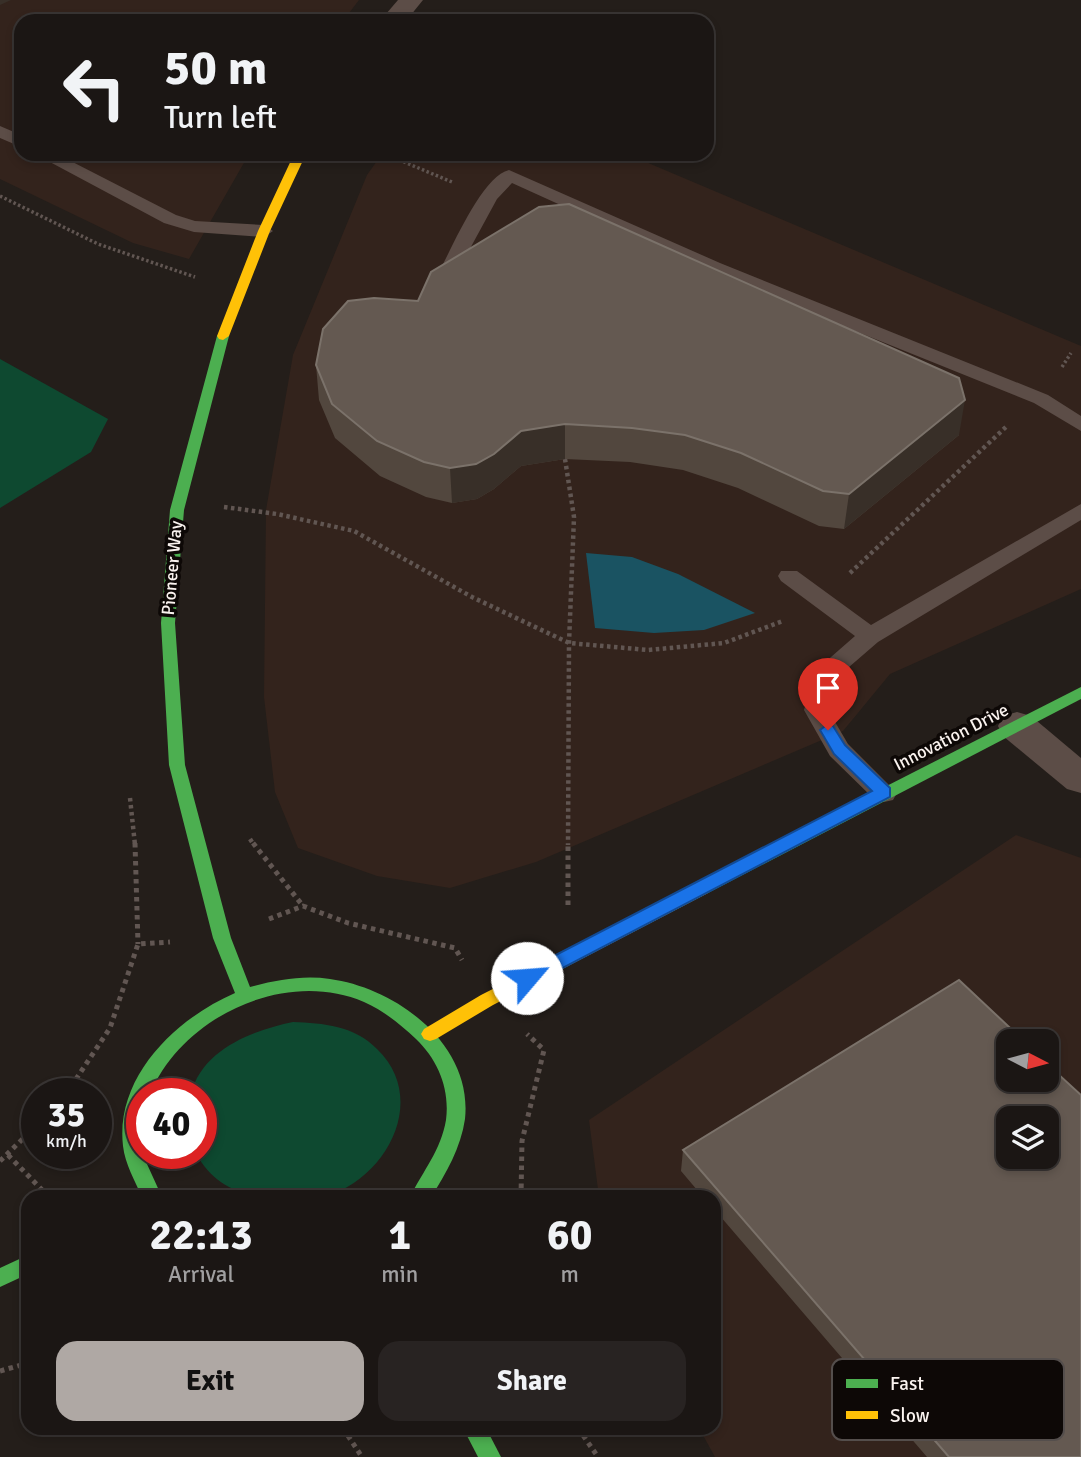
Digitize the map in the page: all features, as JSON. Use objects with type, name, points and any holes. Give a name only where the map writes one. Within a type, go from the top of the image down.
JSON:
[{"type":"street","points":[[398,14],[411,0]]},
{"type":"street","name":"Pioneer Way","points":[[244,993],[218,925],[177,765],[168,624],[177,510],[204,399],[227,323],[264,231],[297,161]]},
{"type":"street","name":"Innovation Drive","points":[[430,1034],[568,957],[1081,692]]},
{"type":"street","points":[[1017,726],[1081,779]]},
{"type":"street","points":[[149,1190],[133,1152],[135,1102],[157,1056],[195,1018],[244,993],[295,983],[348,987],[394,1004],[430,1034],[452,1073],[457,1117],[444,1163],[425,1190]]},
{"type":"street","points":[[0,1278],[21,1268]]},
{"type":"street","points":[[478,1435],[490,1457]]},
{"type":"lane","points":[[58,161],[170,219],[194,226],[264,231]]},
{"type":"lane","points":[[447,274],[489,197],[509,175],[713,267],[1041,399],[1081,425]]},
{"type":"lane","points":[[884,793],[839,750],[816,710],[823,677],[870,636],[1081,511]]},
{"type":"lane","points":[[789,576],[870,636]]},
{"type":"path","points":[[0,196],[98,244],[195,276],[191,287]]},
{"type":"path","points":[[221,520],[222,507],[277,514],[354,531],[472,597],[569,643],[648,650],[724,643],[774,626],[821,600],[1011,423],[1041,399],[1071,353]]},
{"type":"path","points":[[565,459],[574,517],[569,643],[568,957]]},
{"type":"path","points":[[244,831],[303,906]]},
{"type":"path","points":[[0,1161],[21,1142]]},
{"type":"path","points":[[8,1155],[42,1190]]},
{"type":"path","points":[[0,1371],[21,1365]]},
{"type":"path","points":[[348,1435],[362,1457]]},
{"type":"path","points":[[583,1435],[598,1457]]},
{"type":"shaded area","points":[[0,0],[359,0],[348,14],[14,14],[14,161],[245,161],[189,259],[133,243],[0,179]]},
{"type":"shaded area","points":[[377,161],[644,161],[1081,346],[1081,589],[890,674],[843,731],[536,862],[450,888],[377,876],[298,848],[275,792],[264,697],[266,510],[293,355],[367,175]]},
{"type":"shaded area","points":[[1016,835],[1081,858],[1081,1457],[715,1457],[703,1435],[721,1435],[721,1190],[598,1190],[589,1120]]},
{"type":"green space","points":[[0,359],[108,419],[91,452],[0,508]]},
{"type":"green space","points":[[293,1022],[316,1023],[359,1035],[377,1049],[392,1068],[399,1089],[400,1110],[395,1131],[385,1151],[371,1169],[340,1190],[236,1190],[210,1173],[207,1169],[217,1169],[217,1078],[197,1078],[218,1054],[246,1036]]},
{"type":"water","points":[[586,553],[632,557],[678,574],[755,613],[704,630],[654,633],[595,628]]},
{"type":"building","points":[[569,204],[959,378],[965,400],[849,494],[823,491],[741,453],[685,435],[632,428],[565,424],[521,431],[494,454],[476,464],[450,468],[424,462],[377,441],[332,404],[316,365],[323,329],[348,301],[374,298],[418,301],[431,272],[539,207]]},
{"type":"building","points":[[959,980],[1011,1029],[996,1029],[996,1092],[1059,1092],[1059,1075],[1081,1095],[1081,1457],[949,1457],[934,1440],[1064,1440],[1064,1359],[864,1359],[721,1194],[721,1190],[718,1190],[683,1150]]},
{"type":"traffic: fast","points":[[223,336],[177,510],[168,623],[177,765],[222,938],[244,994]]},
{"type":"traffic: fast","points":[[702,888],[1081,692]]},
{"type":"traffic: fast","points":[[149,1190],[134,1157],[132,1132],[138,1101],[157,1063],[184,1032],[216,1009],[252,993],[291,985],[329,986],[367,995],[401,1014],[431,1042],[445,1062],[453,1081],[455,1120],[443,1159],[424,1190]]},
{"type":"traffic: fast","points":[[0,1278],[21,1268]]},
{"type":"traffic: fast","points":[[478,1435],[490,1457]]},
{"type":"traffic: slow","points":[[223,336],[264,231],[297,161]]},
{"type":"traffic: slow","points":[[430,1034],[487,1000],[702,888]]},
{"type":"route","points":[[527,978],[884,793],[839,750],[828,730]]}]
